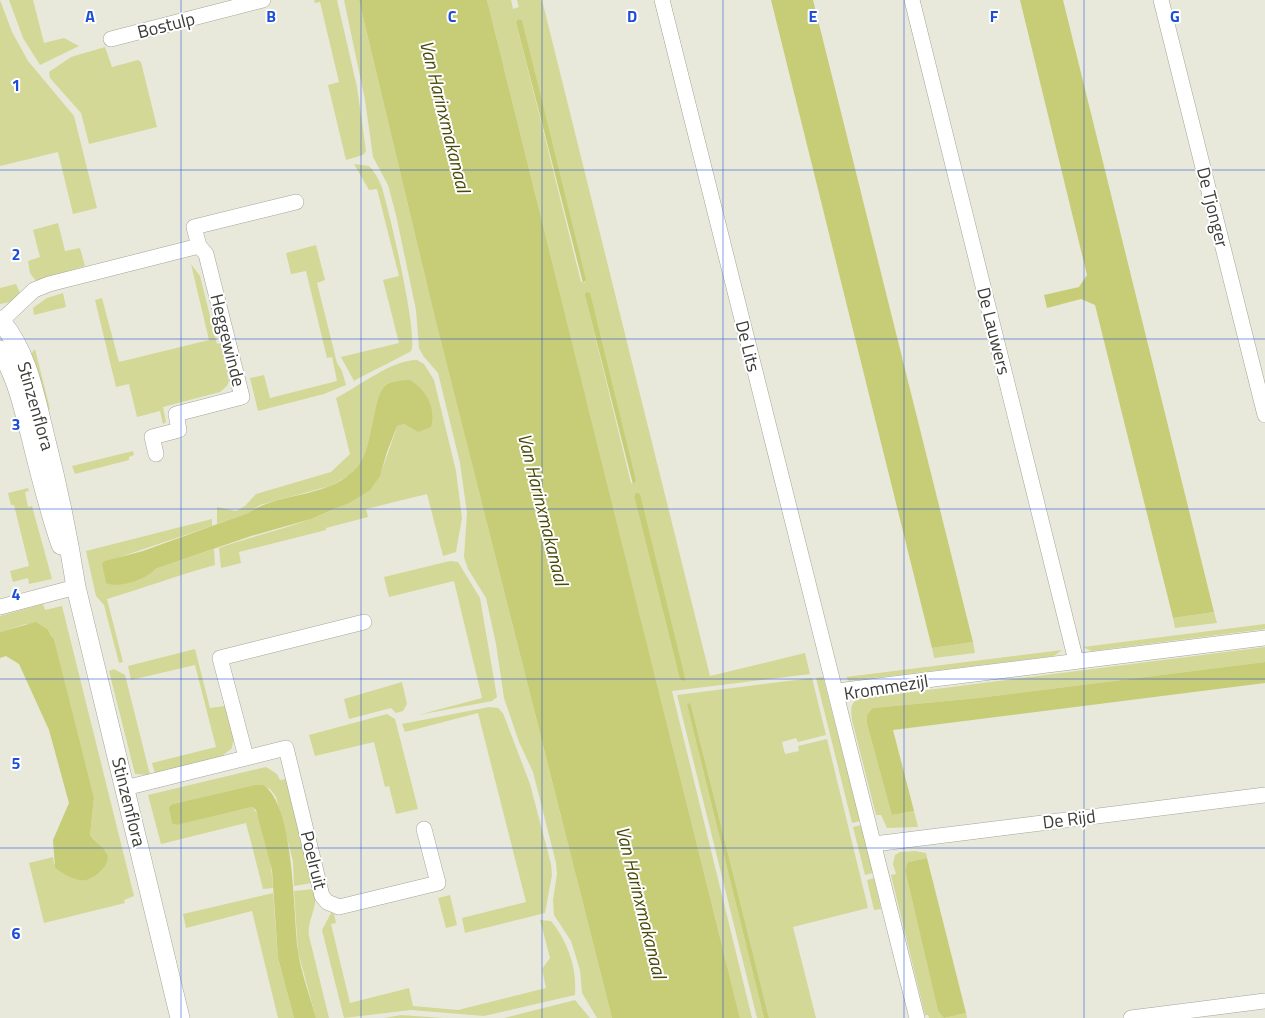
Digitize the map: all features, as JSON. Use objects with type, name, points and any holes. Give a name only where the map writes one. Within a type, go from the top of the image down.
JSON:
[{"type":"street","name":"Bostulp","points":[[110,39],[220,5],[263,0]]},
{"type":"street","name":"De Lits","points":[[662,0],[824,654],[837,691]]},
{"type":"street","name":"De Lauwers","points":[[912,0],[1076,661]]},
{"type":"street","name":"De Tjonger","points":[[1161,0],[1265,414]]},
{"type":"street","name":"Heggewinde","points":[[156,454],[152,437],[180,430],[176,414],[242,397],[206,254],[199,246],[194,227],[296,202]]},
{"type":"street","points":[[0,321],[34,290],[49,284],[199,246]]},
{"type":"street","name":"Stinzenflora","points":[[0,321],[20,349],[35,394],[65,518],[76,587],[180,1018]]},
{"type":"street","name":"Stinzenflora","points":[[0,350],[11,369],[20,393],[52,520],[76,587]]},
{"type":"street","points":[[0,607],[76,587]]},
{"type":"street","points":[[246,757],[220,658],[364,622]]},
{"type":"street","name":"Krommezijl","points":[[916,1018],[837,691],[1265,638]]},
{"type":"street","name":"Poelruit","points":[[126,788],[286,748],[322,896],[333,906],[345,907],[438,883],[424,829]]},
{"type":"street","name":"De Rijd","points":[[874,844],[1265,795]]},
{"type":"street","points":[[1131,1018],[1265,1001]]},
{"type":"shaded area","points":[[0,0],[12,32],[28,61],[74,116],[97,208],[73,214],[58,152],[0,166]]},
{"type":"shaded area","points":[[9,0],[33,0],[44,43],[64,38],[79,46],[40,65],[23,38]]},
{"type":"shaded area","points":[[314,0],[337,0],[357,87],[366,151],[363,155],[346,160],[328,85],[339,82],[320,2],[315,3]]},
{"type":"shaded area","points":[[344,0],[359,0],[434,314],[612,1018],[597,1018],[582,993],[580,970],[571,941],[554,915],[553,900],[557,874],[556,863],[533,772],[519,742],[504,698],[496,644],[486,598],[468,569],[464,557],[467,513],[460,463],[438,373],[419,348],[416,310],[396,215],[388,185],[373,157],[365,100]]},
{"type":"shaded area","points":[[487,0],[511,0],[513,9],[519,7],[517,0],[542,0],[710,676],[805,653],[810,674],[672,691],[752,1018],[740,1018]],"holes":[[[518,19],[522,20],[585,283],[581,282],[516,22]],[[585,295],[633,484],[631,483]],[[635,494],[680,679],[634,496]]]},
{"type":"shaded area","points":[[105,47],[112,67],[138,60],[141,62],[157,127],[89,144],[81,113],[50,78],[49,72],[71,57]]},
{"type":"shaded area","points":[[354,164],[369,166],[381,185],[402,270],[411,322],[412,341],[411,351],[354,381],[341,357],[399,343],[383,280],[399,276],[377,189],[369,190]]},
{"type":"shaded area","points":[[58,223],[65,251],[80,248],[85,266],[36,281],[30,273],[28,261],[40,257],[33,230]]},
{"type":"shaded area","points":[[316,245],[325,280],[317,283],[337,363],[342,371],[346,385],[324,394],[258,411],[250,378],[264,375],[270,398],[337,381],[332,357],[327,358],[306,271],[291,274],[286,253]]},
{"type":"shaded area","points":[[191,264],[200,276],[217,344],[221,343],[229,381],[227,386],[220,392],[163,407],[166,422],[163,424],[160,411],[137,417],[129,384],[116,387],[95,300],[102,298],[119,362],[209,340]]},
{"type":"shaded area","points":[[16,284],[20,293],[10,302],[0,304],[0,288]]},
{"type":"shaded area","points":[[63,293],[66,307],[34,315],[33,308],[47,298]]},
{"type":"shaded area","points":[[35,349],[50,409],[44,410],[30,355]]},
{"type":"shaded area","points":[[417,360],[424,364],[434,380],[456,471],[462,518],[456,552],[443,556],[427,494],[366,509],[368,517],[326,528],[326,530],[239,552],[241,563],[221,568],[219,548],[326,513],[347,503],[379,477],[397,426],[404,424],[418,432],[398,381],[385,386],[381,394],[367,449],[360,464],[350,475],[330,486],[260,505],[248,513],[217,524],[217,507],[236,511],[245,506],[256,494],[331,472],[350,454],[336,398],[396,364]]},
{"type":"shaded area","points":[[133,451],[134,455],[129,457],[129,460],[75,474],[72,466]]},
{"type":"shaded area","points":[[28,488],[29,491],[25,492],[28,507],[32,506],[52,579],[29,584],[28,578],[13,582],[10,571],[29,566],[14,505],[11,505],[8,493]]},
{"type":"shaded area","points":[[212,519],[212,526],[102,563],[155,569],[214,549],[215,565],[107,599],[123,662],[119,663],[104,605],[96,596],[86,551]]},
{"type":"shaded area","points":[[450,561],[458,562],[480,598],[497,697],[492,701],[418,715],[482,698],[454,581],[389,597],[384,577]]},
{"type":"shaded area","points":[[43,604],[45,610],[62,606],[134,896],[124,900],[125,903],[44,923],[29,863],[53,857],[54,864],[107,853],[90,835],[94,798],[51,634],[26,624],[0,632],[0,616]]},
{"type":"shaded area","points":[[1214,612],[1217,623],[1175,628],[1173,618]]},
{"type":"shaded area","points":[[1265,624],[1265,629],[1092,651],[1083,647]]},
{"type":"shaded area","points":[[973,642],[975,653],[934,658],[932,648]]},
{"type":"shaded area","points":[[1265,647],[1265,662],[978,698],[873,708],[892,815],[914,811],[918,827],[887,828],[881,815],[876,815],[852,720],[853,703],[857,699]]},
{"type":"shaded area","points":[[195,649],[210,708],[225,706],[234,736],[232,748],[222,756],[155,773],[152,763],[216,747],[195,665],[131,680],[128,666]]},
{"type":"shaded area","points":[[1062,650],[1054,656],[849,681],[846,677]]},
{"type":"shaded area","points":[[114,669],[125,675],[150,775],[135,774],[109,671]]},
{"type":"shaded area","points":[[823,677],[860,821],[852,823],[816,678]]},
{"type":"shaded area","points":[[812,678],[826,735],[798,742],[796,738],[782,742],[785,754],[799,751],[798,746],[827,739],[868,908],[793,927],[816,1018],[769,1018],[691,705],[687,705],[764,1018],[757,1018],[677,695]]},
{"type":"shaded area","points":[[402,682],[407,704],[403,711],[396,713],[391,708],[349,719],[344,699]]},
{"type":"shaded area","points":[[489,707],[498,708],[503,713],[530,784],[551,864],[552,875],[545,913],[465,933],[462,918],[526,902],[478,713],[405,732],[402,724]]},
{"type":"shaded area","points":[[387,714],[395,719],[418,809],[396,814],[389,786],[385,787],[374,742],[315,756],[309,735]]},
{"type":"shaded area","points":[[266,767],[277,774],[280,780],[286,779],[312,883],[294,886],[293,861],[276,797],[270,789],[254,785],[173,804],[174,825],[252,807],[265,834],[270,857],[273,888],[263,889],[246,823],[161,844],[148,795]]},
{"type":"shaded area","points":[[861,825],[873,873],[865,875],[853,827]]},
{"type":"shaded area","points":[[915,851],[926,853],[927,858],[908,862],[905,870],[938,1011],[944,1018],[929,1018],[928,1015],[925,1015],[891,875],[896,874],[893,864],[895,855],[900,852]]},
{"type":"shaded area","points":[[874,878],[881,909],[874,910],[867,880]]},
{"type":"shaded area","points":[[314,889],[315,902],[309,936],[329,1018],[316,1018],[298,952],[294,891]]},
{"type":"shaded area","points":[[273,893],[278,958],[294,1018],[278,1018],[252,911],[186,928],[183,914]]},
{"type":"shaded area","points":[[450,895],[457,925],[446,928],[438,898]]},
{"type":"shaded area","points":[[331,913],[334,914],[336,923],[331,924],[350,1003],[409,988],[413,1006],[458,1010],[546,988],[542,969],[550,958],[540,920],[551,921],[567,947],[573,965],[575,995],[484,1016],[411,1010],[344,1018],[322,930]]},
{"type":"shaded area","points":[[575,1000],[590,1018],[504,1018]]},
{"type":"shaded area","points":[[966,1013],[967,1018],[944,1018]]},
{"type":"shaded area","points":[[401,1015],[444,1018],[384,1018]]},
{"type":"water","name":"Van Harinxmakanaal","points":[[359,0],[487,0],[740,1018],[612,1018],[434,314]]},
{"type":"water","points":[[771,0],[813,0],[973,642],[932,648]]},
{"type":"water","points":[[1020,0],[1063,0],[1214,612],[1173,618],[1095,305],[1081,299],[1047,308],[1044,295],[1079,287],[1087,275]]},
{"type":"water","points":[[518,19],[522,20],[586,280],[583,283],[516,22]]},
{"type":"water","points":[[586,292],[590,293],[636,481],[633,484],[585,295]]},
{"type":"water","points":[[410,380],[421,389],[429,400],[432,413],[431,427],[418,432],[404,424],[397,426],[380,476],[370,490],[351,502],[311,519],[251,536],[155,569],[146,576],[132,582],[118,585],[106,583],[102,563],[105,561],[143,551],[248,513],[275,501],[320,490],[347,477],[358,466],[367,447],[381,392],[390,383]]},
{"type":"water","points":[[636,493],[640,494],[685,678],[684,681],[680,679],[634,496]]},
{"type":"water","points":[[36,622],[47,629],[54,640],[94,798],[90,835],[108,856],[105,865],[99,873],[86,880],[78,880],[55,867],[53,840],[69,803],[49,730],[19,664],[6,656],[0,658],[0,632]]},
{"type":"water","points":[[1265,662],[1265,683],[893,730],[914,811],[892,815],[867,723],[867,715],[873,708],[978,698]]},
{"type":"water","points":[[690,703],[769,1018],[764,1018],[687,705]]},
{"type":"water","points":[[254,785],[263,785],[273,796],[281,814],[291,862],[299,959],[316,1018],[294,1018],[278,958],[272,870],[256,810],[252,807],[176,825],[172,823],[169,807],[173,804]]},
{"type":"water","points":[[927,858],[966,1013],[944,1018],[938,1011],[905,870],[908,862]]}]
